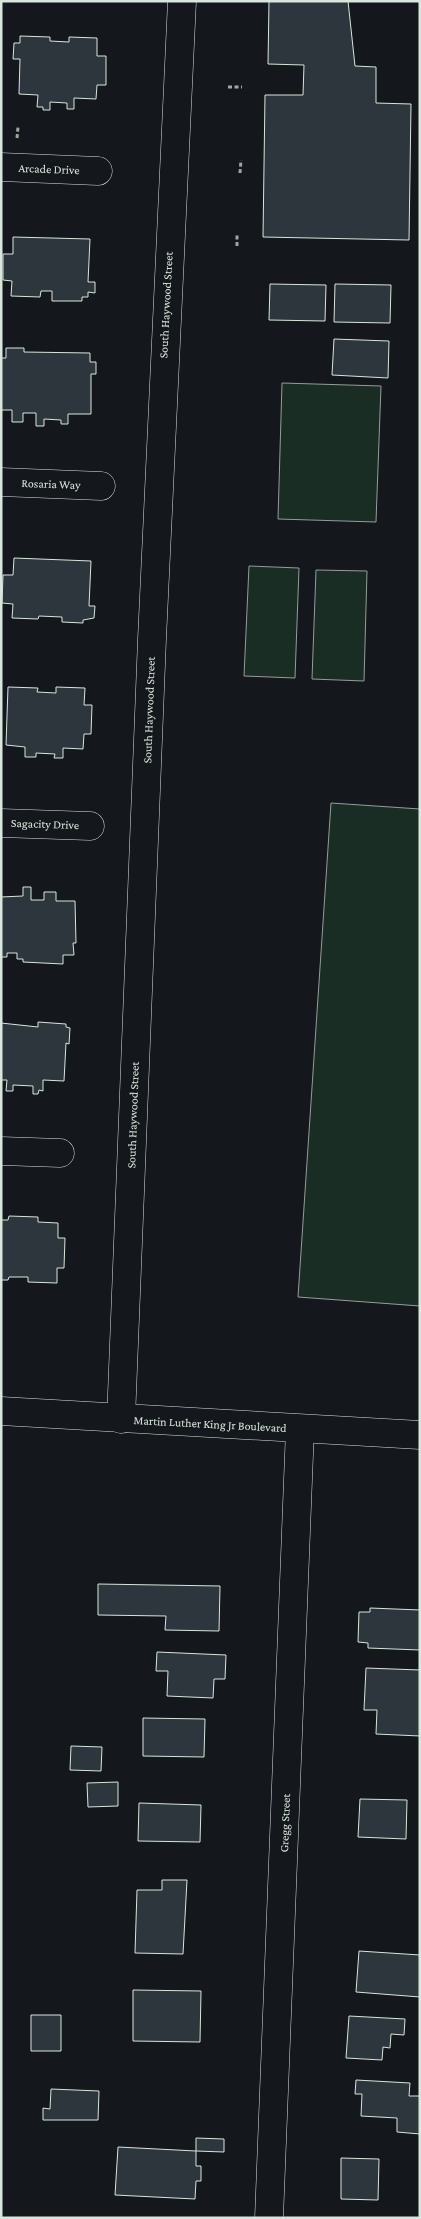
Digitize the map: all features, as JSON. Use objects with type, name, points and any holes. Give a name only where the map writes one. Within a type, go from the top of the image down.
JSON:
[{"type":"street","name":"South Haywood Street","points":[[121,1419],[153,619],[182,1]]},
{"type":"street","name":"Arcade Drive","points":[[1,168],[98,171]]},
{"type":"street","name":"Rosaria Way","points":[[1,482],[100,486]]},
{"type":"street","name":"Sagacity Drive","points":[[1,823],[90,826]]},
{"type":"street","points":[[1,1151],[60,1153]]},
{"type":"street","name":"Martin Luther King Jr Boulevard","points":[[1,1411],[420,1435]]},
{"type":"street","name":"Gregg Street","points":[[269,2218],[300,1429]]},
{"type":"path","points":[[228,87],[242,87]]},
{"type":"path","points":[[240,173],[241,160]]},
{"type":"path","points":[[237,235],[237,246]]},
{"type":"green space","points":[[282,383],[381,386],[376,522],[278,519]]},
{"type":"green space","points":[[249,566],[299,568],[295,678],[244,676]]},
{"type":"green space","points":[[316,570],[367,571],[364,681],[312,679]]},
{"type":"green space","points":[[331,803],[420,809],[420,1306],[298,1297]]},
{"type":"building","points":[[269,1],[348,1],[355,66],[376,67],[376,103],[411,104],[409,240],[263,237],[265,95],[303,95],[304,65],[268,64]]},
{"type":"building","points":[[20,36],[50,37],[50,41],[69,42],[69,37],[97,38],[97,56],[106,56],[106,85],[97,85],[96,99],[74,98],[74,109],[67,109],[67,103],[50,102],[50,110],[43,110],[43,107],[37,107],[38,95],[19,94],[20,59],[13,59],[14,43],[20,43]]},
{"type":"building","points":[[13,237],[90,239],[88,282],[95,282],[95,293],[88,292],[88,297],[82,297],[82,301],[52,301],[52,291],[41,291],[40,297],[11,296],[12,281],[3,280],[3,254],[13,254]]},
{"type":"building","points":[[270,284],[326,285],[325,321],[269,320]]},
{"type":"building","points":[[335,284],[391,285],[390,323],[334,322]]},
{"type":"building","points":[[334,339],[389,341],[388,378],[332,375]]},
{"type":"building","points":[[6,348],[24,348],[24,352],[90,353],[90,362],[96,362],[96,374],[91,374],[91,414],[68,414],[68,424],[61,424],[61,420],[44,419],[44,426],[36,426],[36,413],[23,413],[23,422],[12,422],[12,410],[1,410],[1,358],[6,358]]},
{"type":"building","points":[[14,558],[91,561],[89,606],[95,606],[94,618],[83,620],[83,623],[62,622],[62,617],[39,616],[38,619],[12,618],[13,604],[2,603],[3,575],[13,575]]},
{"type":"building","points":[[8,687],[38,688],[37,692],[56,693],[56,687],[85,688],[84,705],[92,705],[91,734],[84,734],[83,749],[63,748],[63,758],[54,758],[55,754],[36,753],[36,757],[25,757],[25,747],[6,745]]},
{"type":"building","points":[[23,887],[31,887],[31,900],[44,900],[44,892],[56,892],[56,901],[75,901],[76,943],[73,943],[74,955],[63,955],[63,964],[23,962],[23,959],[17,959],[17,953],[7,953],[7,957],[1,957],[1,897],[23,896]]},
{"type":"building","points":[[38,1022],[66,1024],[66,1027],[70,1028],[69,1044],[66,1043],[64,1081],[43,1080],[43,1091],[39,1090],[38,1094],[33,1094],[33,1086],[13,1085],[13,1091],[6,1091],[7,1080],[1,1080],[1,1023],[38,1027]]},
{"type":"building","points":[[9,1216],[38,1217],[38,1222],[58,1223],[58,1238],[65,1238],[64,1268],[57,1268],[57,1283],[28,1282],[28,1277],[9,1277],[8,1280],[1,1280],[1,1220],[8,1220]]},
{"type":"building","points":[[98,1584],[220,1586],[219,1631],[165,1630],[166,1616],[98,1615]]},
{"type":"building","points":[[370,1608],[420,1610],[420,1650],[368,1648],[368,1643],[358,1642],[359,1612],[370,1612]]},
{"type":"building","points":[[157,1652],[226,1655],[225,1679],[214,1679],[213,1698],[167,1696],[168,1671],[156,1671]]},
{"type":"building","points":[[366,1668],[420,1670],[420,1736],[376,1734],[377,1710],[364,1710]]},
{"type":"building","points":[[143,1718],[205,1719],[204,1757],[143,1756]]},
{"type":"building","points":[[71,1746],[102,1747],[101,1771],[70,1770]]},
{"type":"building","points":[[118,1782],[118,1806],[88,1807],[87,1783]]},
{"type":"building","points":[[360,1799],[407,1800],[406,1839],[358,1837]]},
{"type":"building","points":[[139,1803],[201,1805],[200,1842],[138,1841]]},
{"type":"building","points":[[162,1880],[187,1880],[183,1954],[135,1953],[137,1890],[162,1890]]},
{"type":"building","points":[[359,1951],[420,1955],[420,1997],[356,1992]]},
{"type":"building","points":[[133,1990],[201,1991],[200,2042],[133,2041]]},
{"type":"building","points":[[31,2015],[61,2015],[61,2051],[31,2051]]},
{"type":"building","points":[[349,2016],[405,2019],[404,2035],[391,2034],[390,2048],[383,2047],[382,2060],[346,2058]]},
{"type":"building","points":[[356,2080],[410,2083],[409,2096],[420,2096],[420,2134],[397,2132],[397,2118],[361,2116],[362,2094],[355,2094]]},
{"type":"building","points":[[51,2089],[99,2091],[98,2120],[43,2120],[43,2108],[50,2109]]},
{"type":"building","points":[[196,2138],[224,2139],[224,2152],[196,2151]]},
{"type":"building","points":[[118,2147],[196,2151],[196,2166],[201,2166],[201,2181],[196,2181],[195,2199],[115,2195]]},
{"type":"building","points":[[341,2158],[379,2159],[378,2200],[341,2199]]}]
